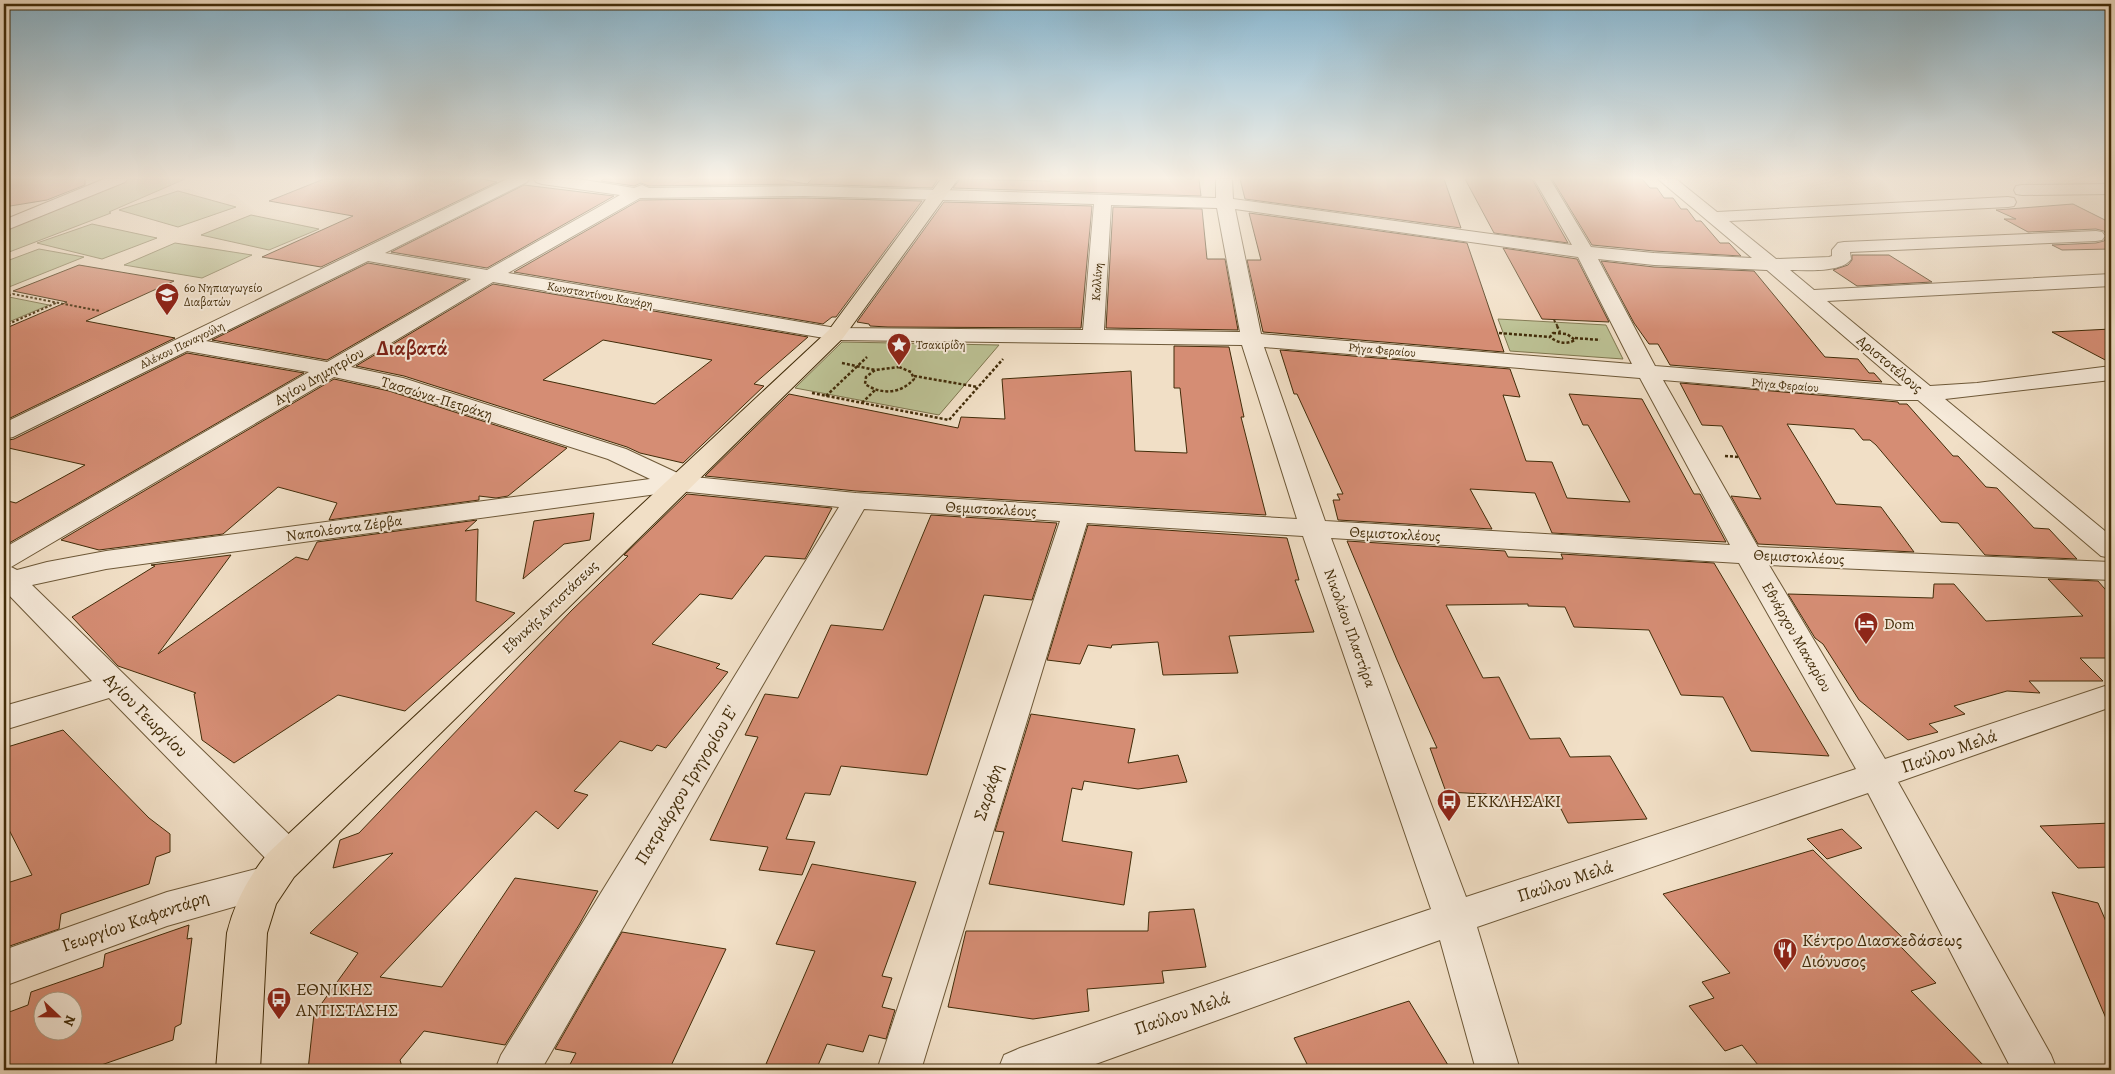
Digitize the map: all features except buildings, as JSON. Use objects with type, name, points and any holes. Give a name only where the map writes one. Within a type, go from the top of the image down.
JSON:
[{"type":"main road","name":"Εθνικής Αντιστάσεως","points":[[238,1070],[247,933],[251,914],[278,869],[836,334],[914,229]]},
{"type":"street","name":"Αλέκου Παναγούλη","points":[[4,432],[417,229]]},
{"type":"street","name":"Αγίου Δημητρίου","points":[[6,572],[330,369],[573,229]]},
{"type":"street","name":"Καλλίνη","points":[[1094,336],[1101,229]]},
{"type":"street","name":"Νικολάου Πλαστήρα","points":[[1231,229],[1251,339],[1314,529],[1454,918],[1498,1070]]},
{"type":"street","points":[[1417,229],[1585,252],[1654,259],[1772,265],[1830,263],[1842,259],[1841,250],[1844,247],[2096,236]]},
{"type":"street","name":"Εθνάρχου Μακαρίου","points":[[1572,229],[1648,374],[1749,555],[1877,776],[2035,1070]]},
{"type":"street","name":"Αριστοτέλους","points":[[1728,229],[2111,550]]},
{"type":"street","points":[[1938,229],[1968,241]]},
{"type":"street","name":"Κωνσταντίνου Κανάρη","points":[[364,255],[836,334]]},
{"type":"street","points":[[1809,296],[2111,280]]},
{"type":"street","name":"Ρήγα Φεραίου","points":[[836,334],[1251,339],[1897,394],[1926,394],[2111,373]]},
{"type":"street","name":"Τασσώνα-Πετράκη","points":[[186,344],[330,369],[395,383],[617,454],[679,483]]},
{"type":"street","name":"Θεμιστοκλέους","points":[[679,483],[856,500],[1314,529],[1749,555],[2111,571]]},
{"type":"street","name":"Ναπολέοντα Ζέρβα","points":[[6,572],[47,571],[106,560],[679,483]]},
{"type":"street","name":"Πατριάρχου Γρηγορίου Ε'","points":[[517,1070],[856,500]]},
{"type":"street","name":"Σαράφη","points":[[899,1070],[1076,514]]},
{"type":"street","name":"Αγίου Γεωργίου","points":[[6,572],[116,685],[278,869]]},
{"type":"street","points":[[4,718],[116,685]]},
{"type":"street","name":"Παύλου Μελά","points":[[1020,1070],[1454,918],[2111,695]]},
{"type":"street","name":"Γεωργίου Καφαντάρη","points":[[4,968],[134,920],[227,890],[278,869]]},
{"type":"path","points":[[4,297],[12,294],[100,312]]},
{"type":"path","points":[[4,326],[58,303]]},
{"type":"path","points":[[1554,320],[1560,332]]},
{"type":"path","points":[[1499,333],[1550,337],[1559,342],[1567,343],[1574,341],[1575,338],[1560,332],[1553,333],[1550,337]]},
{"type":"path","points":[[781,386],[950,420],[1022,335]]},
{"type":"path","points":[[826,396],[871,353]]},
{"type":"path","points":[[914,376],[912,383],[899,390],[875,390],[865,384],[864,380],[866,376],[876,370],[899,367],[911,372],[914,376],[978,387]]},
{"type":"path","points":[[862,403],[875,390]]},
{"type":"green space","points":[[6,229],[69,229],[4,254],[4,230]]},
{"type":"green space","points":[[77,229],[116,229],[157,238],[102,259],[37,243]]},
{"type":"green space","points":[[216,229],[319,229],[269,250],[201,235]]},
{"type":"green space","points":[[175,243],[252,255],[202,278],[124,265]]},
{"type":"green space","points":[[39,249],[84,257],[4,289],[4,262]]},
{"type":"green space","points":[[9,297],[49,305],[4,324],[4,299]]},
{"type":"green space","points":[[1498,319],[1606,325],[1623,359],[1510,351]]},
{"type":"green space","name":"Τσακιρίδη","points":[[842,342],[999,345],[939,415],[795,388]]},
{"type":"place","name":"6ο Νηπιαγωγείο Διαβατών","points":[[167,316]]},
{"type":"place","name":"Τσακιρίδη","points":[[899,366]]},
{"type":"place","name":"Dom","points":[[1866,645]]},
{"type":"place","name":"ΕΚΚΛΗΣΑΚΙ","points":[[1449,822]]},
{"type":"place","name":"Κέντρο Διασκεδάσεως Διόνυσος","points":[[1785,971]]},
{"type":"place","name":"ΕΘΝΙΚΗΣ ΑΝΤΙΣΤΑΣΗΣ","points":[[279,1020]]},
{"type":"district","name":"Διαβατά","points":[[412,348]]}]
